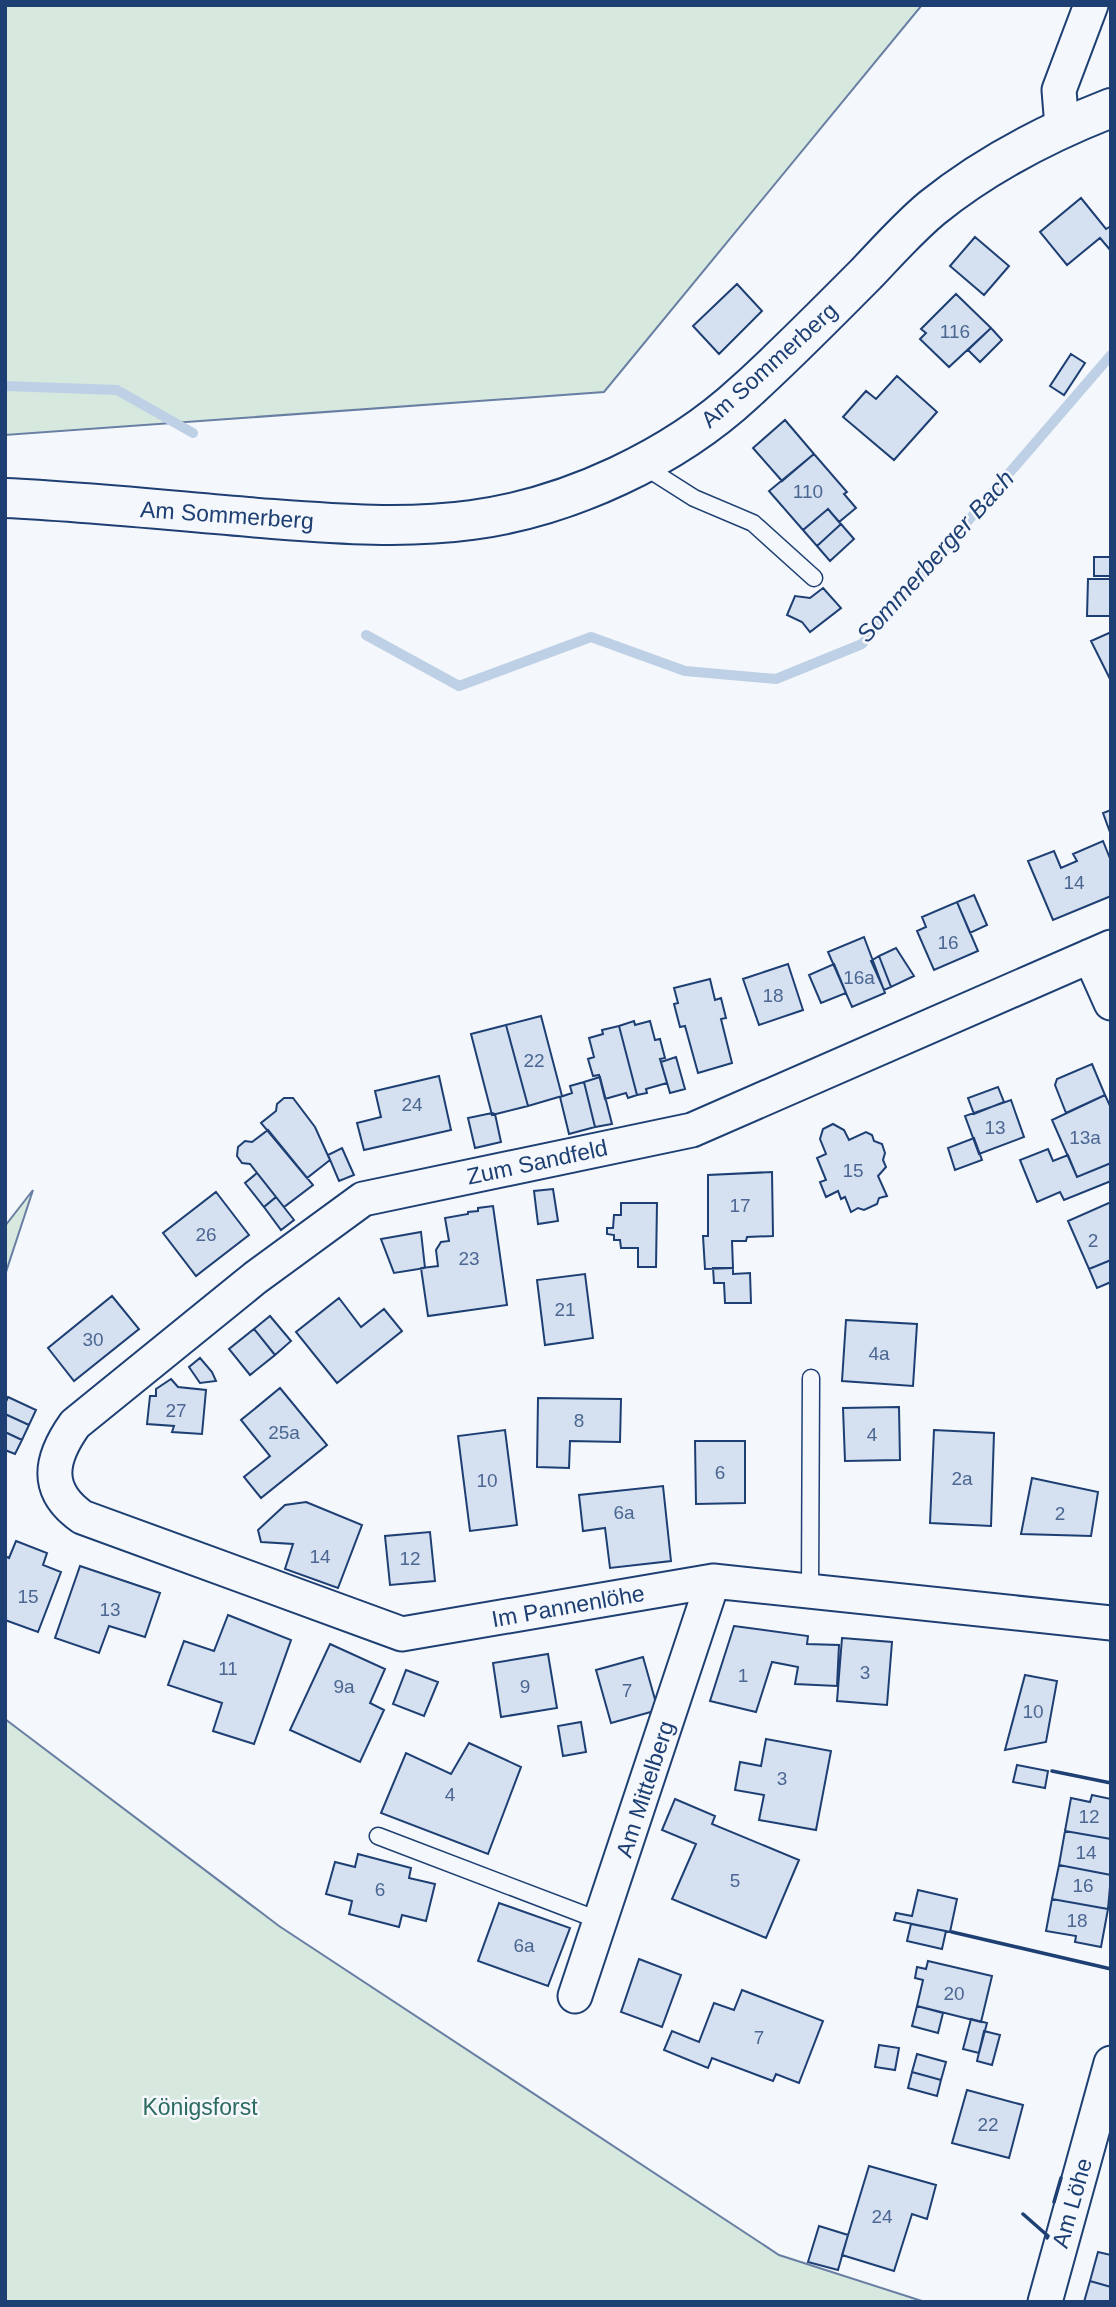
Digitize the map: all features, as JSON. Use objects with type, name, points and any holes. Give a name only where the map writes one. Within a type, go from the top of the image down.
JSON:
[{"type":"street","points":[[1062,127],[1059,90],[1091,5]]},
{"type":"street","name":"Am Sommerberg","points":[[5,498],[342,524],[420,524],[473,520],[531,507],[586,489],[642,465],[692,434],[742,396],[931,209],[990,167],[1062,127],[1111,108]]},
{"type":"street","points":[[1101,951],[1111,1003]]},
{"type":"street","name":"Zum Sandfeld","points":[[57,1489],[54,1472],[61,1444],[75,1424],[256,1278],[363,1199],[692,1130],[1101,951]]},
{"type":"street","name":"Im Pannenlöhe","points":[[57,1489],[68,1507],[89,1520],[402,1634],[713,1581],[1111,1623]]},
{"type":"street","name":"Am Mittelberg","points":[[575,1996],[713,1581]]},
{"type":"street","name":"Am Löhe","points":[[1045,2302],[1111,2063]]},
{"type":"lane","points":[[642,465],[694,498],[753,523],[814,578]]},
{"type":"lane","points":[[810,1592],[811,1378]]},
{"type":"lane","points":[[378,1836],[601,1921]]},
{"type":"green space","points":[[5,5],[922,5],[604,392],[5,435]]},
{"type":"green space","points":[[33,1190],[5,1275],[5,1226]]},
{"type":"green space","name":"Königsforst","points":[[5,1719],[279,1926],[779,2255],[925,2302],[5,2302]]},
{"type":"building","points":[[1081,198],[1106,229],[1111,226],[1111,251],[1100,238],[1067,265],[1040,232]]},
{"type":"building","points":[[975,237],[1009,266],[984,295],[950,266]]},
{"type":"building","points":[[737,284],[762,311],[719,354],[693,326]]},
{"type":"building","points":[[956,294],[991,328],[949,367],[920,339],[926,333],[921,329]]},
{"type":"building","points":[[991,328],[1002,340],[980,362],[968,350]]},
{"type":"building","points":[[1071,354],[1085,363],[1064,395],[1050,386]]},
{"type":"building","points":[[897,376],[937,412],[894,460],[843,417],[866,391],[876,399]]},
{"type":"building","points":[[785,420],[814,454],[782,481],[753,448]]},
{"type":"building","points":[[814,454],[847,492],[844,494],[856,508],[839,522],[828,509],[803,530],[769,491]]},
{"type":"building","points":[[828,509],[841,524],[817,546],[803,530]]},
{"type":"building","points":[[841,524],[854,539],[830,561],[817,546]]},
{"type":"building","points":[[1094,557],[1111,557],[1111,576],[1094,576]]},
{"type":"building","points":[[1088,579],[1111,579],[1111,616],[1087,616]]},
{"type":"building","points":[[823,588],[841,608],[810,632],[802,622],[787,615],[795,596],[810,598]]},
{"type":"building","points":[[1109,633],[1111,636],[1111,681],[1091,641]]},
{"type":"building","points":[[1111,810],[1111,835],[1103,813]]},
{"type":"building","points":[[1103,841],[1111,861],[1111,896],[1053,920],[1028,861],[1054,851],[1061,868],[1077,861],[1073,854]]},
{"type":"building","points":[[974,895],[987,925],[970,933],[957,902]]},
{"type":"building","points":[[957,902],[978,951],[934,970],[917,931],[926,927],[922,917]]},
{"type":"building","points":[[864,937],[885,993],[852,1007],[828,952]]},
{"type":"building","points":[[896,948],[914,976],[891,987],[879,956]]},
{"type":"building","points":[[879,956],[891,987],[884,990],[871,961]]},
{"type":"building","points":[[788,964],[803,1010],[759,1025],[743,979]]},
{"type":"building","points":[[834,964],[846,993],[821,1003],[809,975]]},
{"type":"building","points":[[710,979],[715,1000],[721,998],[726,1018],[721,1019],[732,1063],[698,1073],[685,1026],[680,1027],[674,1004],[678,1003],[674,988]]},
{"type":"building","points":[[541,1016],[562,1096],[528,1106],[506,1025]]},
{"type":"building","points":[[634,1021],[635,1025],[650,1021],[655,1040],[660,1039],[665,1058],[660,1059],[667,1083],[646,1089],[647,1093],[637,1095],[619,1026]]},
{"type":"building","points":[[506,1025],[528,1106],[492,1115],[471,1034]]},
{"type":"building","points":[[619,1026],[637,1095],[628,1098],[626,1093],[605,1099],[599,1075],[593,1076],[588,1059],[594,1057],[589,1038],[603,1034],[602,1030]]},
{"type":"building","points":[[676,1057],[685,1089],[670,1093],[661,1062]]},
{"type":"building","points":[[1092,1064],[1105,1095],[1066,1113],[1055,1085],[1057,1079]]},
{"type":"building","points":[[439,1076],[451,1130],[364,1150],[357,1123],[381,1117],[375,1091]]},
{"type":"building","points":[[600,1077],[612,1124],[595,1127],[584,1082]]},
{"type":"building","points":[[584,1082],[595,1127],[569,1134],[560,1097],[572,1093],[570,1086]]},
{"type":"building","points":[[998,1087],[1004,1102],[974,1114],[968,1098]]},
{"type":"building","points":[[1105,1095],[1111,1108],[1111,1163],[1077,1177],[1052,1120]]},
{"type":"building","points":[[284,1098],[293,1098],[315,1127],[330,1160],[307,1178],[261,1123],[276,1111],[277,1104]]},
{"type":"building","points":[[1011,1100],[1024,1137],[979,1154],[965,1116]]},
{"type":"building","points":[[495,1114],[501,1142],[475,1148],[468,1118]]},
{"type":"building","points":[[833,1124],[844,1130],[849,1140],[866,1132],[872,1135],[874,1141],[882,1144],[886,1167],[878,1176],[887,1196],[879,1198],[877,1204],[864,1210],[858,1208],[851,1212],[845,1197],[841,1199],[838,1191],[826,1197],[820,1182],[826,1180],[817,1158],[826,1154],[820,1139],[823,1129]]},
{"type":"building","points":[[268,1130],[313,1185],[284,1207],[250,1164],[242,1163],[237,1156],[238,1147],[245,1141],[252,1142]]},
{"type":"building","points":[[974,1138],[982,1160],[955,1170],[948,1148]]},
{"type":"building","points":[[342,1148],[354,1175],[339,1181],[328,1155]]},
{"type":"building","points":[[1048,1149],[1053,1161],[1068,1155],[1077,1177],[1111,1163],[1111,1181],[1064,1200],[1060,1192],[1037,1202],[1020,1160]]},
{"type":"building","points":[[772,1172],[773,1236],[747,1237],[746,1241],[732,1241],[733,1268],[705,1269],[703,1236],[708,1236],[708,1175]]},
{"type":"building","points":[[257,1173],[276,1197],[264,1207],[245,1183]]},
{"type":"building","points":[[553,1189],[558,1221],[538,1224],[534,1191]]},
{"type":"building","points":[[216,1192],[249,1235],[196,1276],[163,1233]]},
{"type":"building","points":[[276,1197],[294,1220],[281,1230],[264,1207]]},
{"type":"building","points":[[1111,1202],[1111,1260],[1089,1269],[1068,1221]]},
{"type":"building","points":[[621,1203],[657,1203],[656,1267],[638,1267],[638,1248],[621,1248],[620,1240],[614,1240],[614,1235],[607,1234],[607,1228],[613,1228],[614,1215],[621,1215]]},
{"type":"building","points":[[493,1206],[507,1305],[428,1316],[421,1268],[438,1266],[436,1250],[441,1242],[449,1241],[445,1218]]},
{"type":"building","points":[[421,1232],[425,1268],[394,1273],[381,1239]]},
{"type":"building","points":[[1111,1260],[1111,1282],[1097,1288],[1089,1269]]},
{"type":"building","points":[[713,1268],[733,1268],[733,1274],[750,1273],[751,1303],[725,1303],[724,1283],[714,1283]]},
{"type":"building","points":[[585,1274],[593,1338],[545,1345],[537,1280]]},
{"type":"building","points":[[112,1296],[139,1329],[74,1381],[48,1348]]},
{"type":"building","points":[[339,1298],[361,1327],[384,1309],[402,1331],[337,1383],[296,1332]]},
{"type":"building","points":[[270,1316],[291,1341],[275,1355],[254,1329]]},
{"type":"building","points":[[846,1320],[917,1324],[913,1386],[842,1381]]},
{"type":"building","points":[[254,1329],[275,1355],[250,1375],[229,1349]]},
{"type":"building","points":[[200,1358],[216,1381],[200,1383],[189,1367]]},
{"type":"building","points":[[171,1379],[178,1387],[206,1390],[202,1434],[172,1432],[174,1426],[147,1424],[150,1396],[156,1396],[156,1389]]},
{"type":"building","points":[[280,1388],[327,1445],[261,1498],[244,1477],[270,1456],[241,1420]]},
{"type":"building","points":[[8,1397],[36,1410],[29,1425],[5,1414]]},
{"type":"building","points":[[538,1398],[621,1399],[620,1442],[570,1441],[569,1468],[537,1467]]},
{"type":"building","points":[[899,1407],[900,1460],[845,1461],[843,1408]]},
{"type":"building","points":[[5,1414],[29,1425],[22,1440],[5,1432]]},
{"type":"building","points":[[505,1430],[517,1525],[470,1531],[458,1436]]},
{"type":"building","points":[[934,1430],[994,1433],[991,1526],[930,1523]]},
{"type":"building","points":[[5,1432],[22,1440],[15,1454],[5,1450]]},
{"type":"building","points":[[695,1441],[745,1441],[745,1503],[696,1504]]},
{"type":"building","points":[[1032,1478],[1098,1492],[1091,1536],[1021,1534]]},
{"type":"building","points":[[663,1486],[671,1561],[610,1568],[605,1528],[583,1531],[579,1495]]},
{"type":"building","points":[[306,1502],[362,1525],[338,1588],[285,1569],[293,1544],[261,1542],[258,1530],[285,1505]]},
{"type":"building","points":[[430,1532],[435,1581],[390,1585],[385,1536]]},
{"type":"building","points":[[16,1541],[47,1553],[43,1565],[61,1572],[38,1632],[5,1620],[5,1556],[9,1558]]},
{"type":"building","points":[[80,1566],[160,1593],[145,1637],[109,1626],[99,1653],[55,1638]]},
{"type":"building","points":[[228,1615],[291,1640],[254,1744],[213,1731],[222,1703],[168,1685],[184,1641],[214,1651]]},
{"type":"building","points":[[734,1626],[808,1636],[807,1644],[839,1645],[837,1686],[795,1684],[798,1667],[772,1662],[756,1712],[710,1701]]},
{"type":"building","points":[[842,1638],[892,1642],[887,1705],[837,1701]]},
{"type":"building","points":[[330,1644],[385,1669],[370,1703],[384,1710],[360,1762],[290,1730]]},
{"type":"building","points":[[548,1654],[557,1708],[501,1717],[493,1663]]},
{"type":"building","points":[[643,1657],[658,1710],[611,1723],[596,1670]]},
{"type":"building","points":[[406,1670],[438,1682],[424,1716],[393,1704]]},
{"type":"building","points":[[1025,1675],[1057,1681],[1046,1742],[1005,1750]]},
{"type":"building","points":[[581,1722],[586,1752],[563,1756],[558,1726]]},
{"type":"building","points":[[766,1739],[831,1751],[816,1830],[759,1820],[764,1795],[735,1790],[740,1762],[761,1766]]},
{"type":"building","points":[[469,1743],[521,1767],[488,1854],[381,1813],[406,1753],[451,1774]]},
{"type":"building","points":[[1017,1765],[1048,1771],[1045,1788],[1013,1782]]},
{"type":"building","points":[[1092,1795],[1111,1799],[1111,1839],[1065,1831],[1071,1798],[1090,1802]]},
{"type":"building","points":[[675,1799],[715,1816],[712,1824],[799,1860],[766,1938],[672,1899],[696,1844],[662,1830]]},
{"type":"building","points":[[1065,1831],[1111,1839],[1111,1875],[1059,1865]]},
{"type":"building","points":[[358,1854],[411,1868],[409,1878],[435,1884],[426,1921],[402,1915],[399,1927],[349,1914],[352,1901],[326,1894],[335,1862],[355,1867]]},
{"type":"building","points":[[1059,1865],[1111,1875],[1108,1909],[1052,1899]]},
{"type":"building","points":[[918,1890],[957,1899],[950,1932],[894,1920],[896,1913],[912,1916]]},
{"type":"building","points":[[1052,1899],[1108,1909],[1101,1947],[1075,1942],[1076,1936],[1046,1931]]},
{"type":"building","points":[[499,1903],[570,1928],[548,1986],[478,1961]]},
{"type":"building","points":[[911,1924],[946,1931],[942,1949],[907,1941]]},
{"type":"building","points":[[639,1959],[681,1975],[662,2027],[621,2012]]},
{"type":"building","points":[[928,1961],[992,1976],[981,2022],[917,2006],[923,1980],[915,1978],[917,1967],[926,1969]]},
{"type":"building","points":[[742,1990],[823,2021],[799,2083],[776,2074],[773,2081],[712,2058],[708,2068],[664,2050],[672,2031],[699,2042],[714,2003],[734,2010]]},
{"type":"building","points":[[917,2006],[943,2013],[938,2033],[912,2026]]},
{"type":"building","points":[[971,2019],[987,2023],[979,2053],[963,2049]]},
{"type":"building","points":[[984,2031],[1000,2035],[992,2065],[977,2061]]},
{"type":"building","points":[[879,2045],[899,2048],[895,2070],[875,2067]]},
{"type":"building","points":[[917,2054],[946,2062],[941,2080],[912,2072]]},
{"type":"building","points":[[912,2072],[941,2080],[937,2096],[908,2088]]},
{"type":"building","points":[[967,2090],[1023,2105],[1009,2158],[952,2143]]},
{"type":"building","points":[[869,2166],[936,2185],[927,2219],[912,2214],[894,2271],[842,2255]]},
{"type":"building","points":[[819,2226],[848,2235],[838,2270],[808,2262]]},
{"type":"building","points":[[1098,2252],[1111,2255],[1111,2287],[1090,2281]]},
{"type":"building","points":[[1090,2281],[1111,2287],[1111,2302],[1084,2302]]},
{"type":"waterway","name":"Sommerberger Bach","points":[[366,635],[459,686],[591,637],[685,671],[776,679],[862,644],[1111,355]]},
{"type":"waterway","name":"Sommerberger Bach","points":[[5,386],[117,390],[193,433]]},
{"type":"wall","points":[[1052,1771],[1111,1783]]},
{"type":"wall","points":[[952,1932],[1111,1969]]},
{"type":"wall","points":[[1054,2202],[1061,2178]]},
{"type":"wall","points":[[1023,2214],[1048,2236],[1047,2238]]}]
